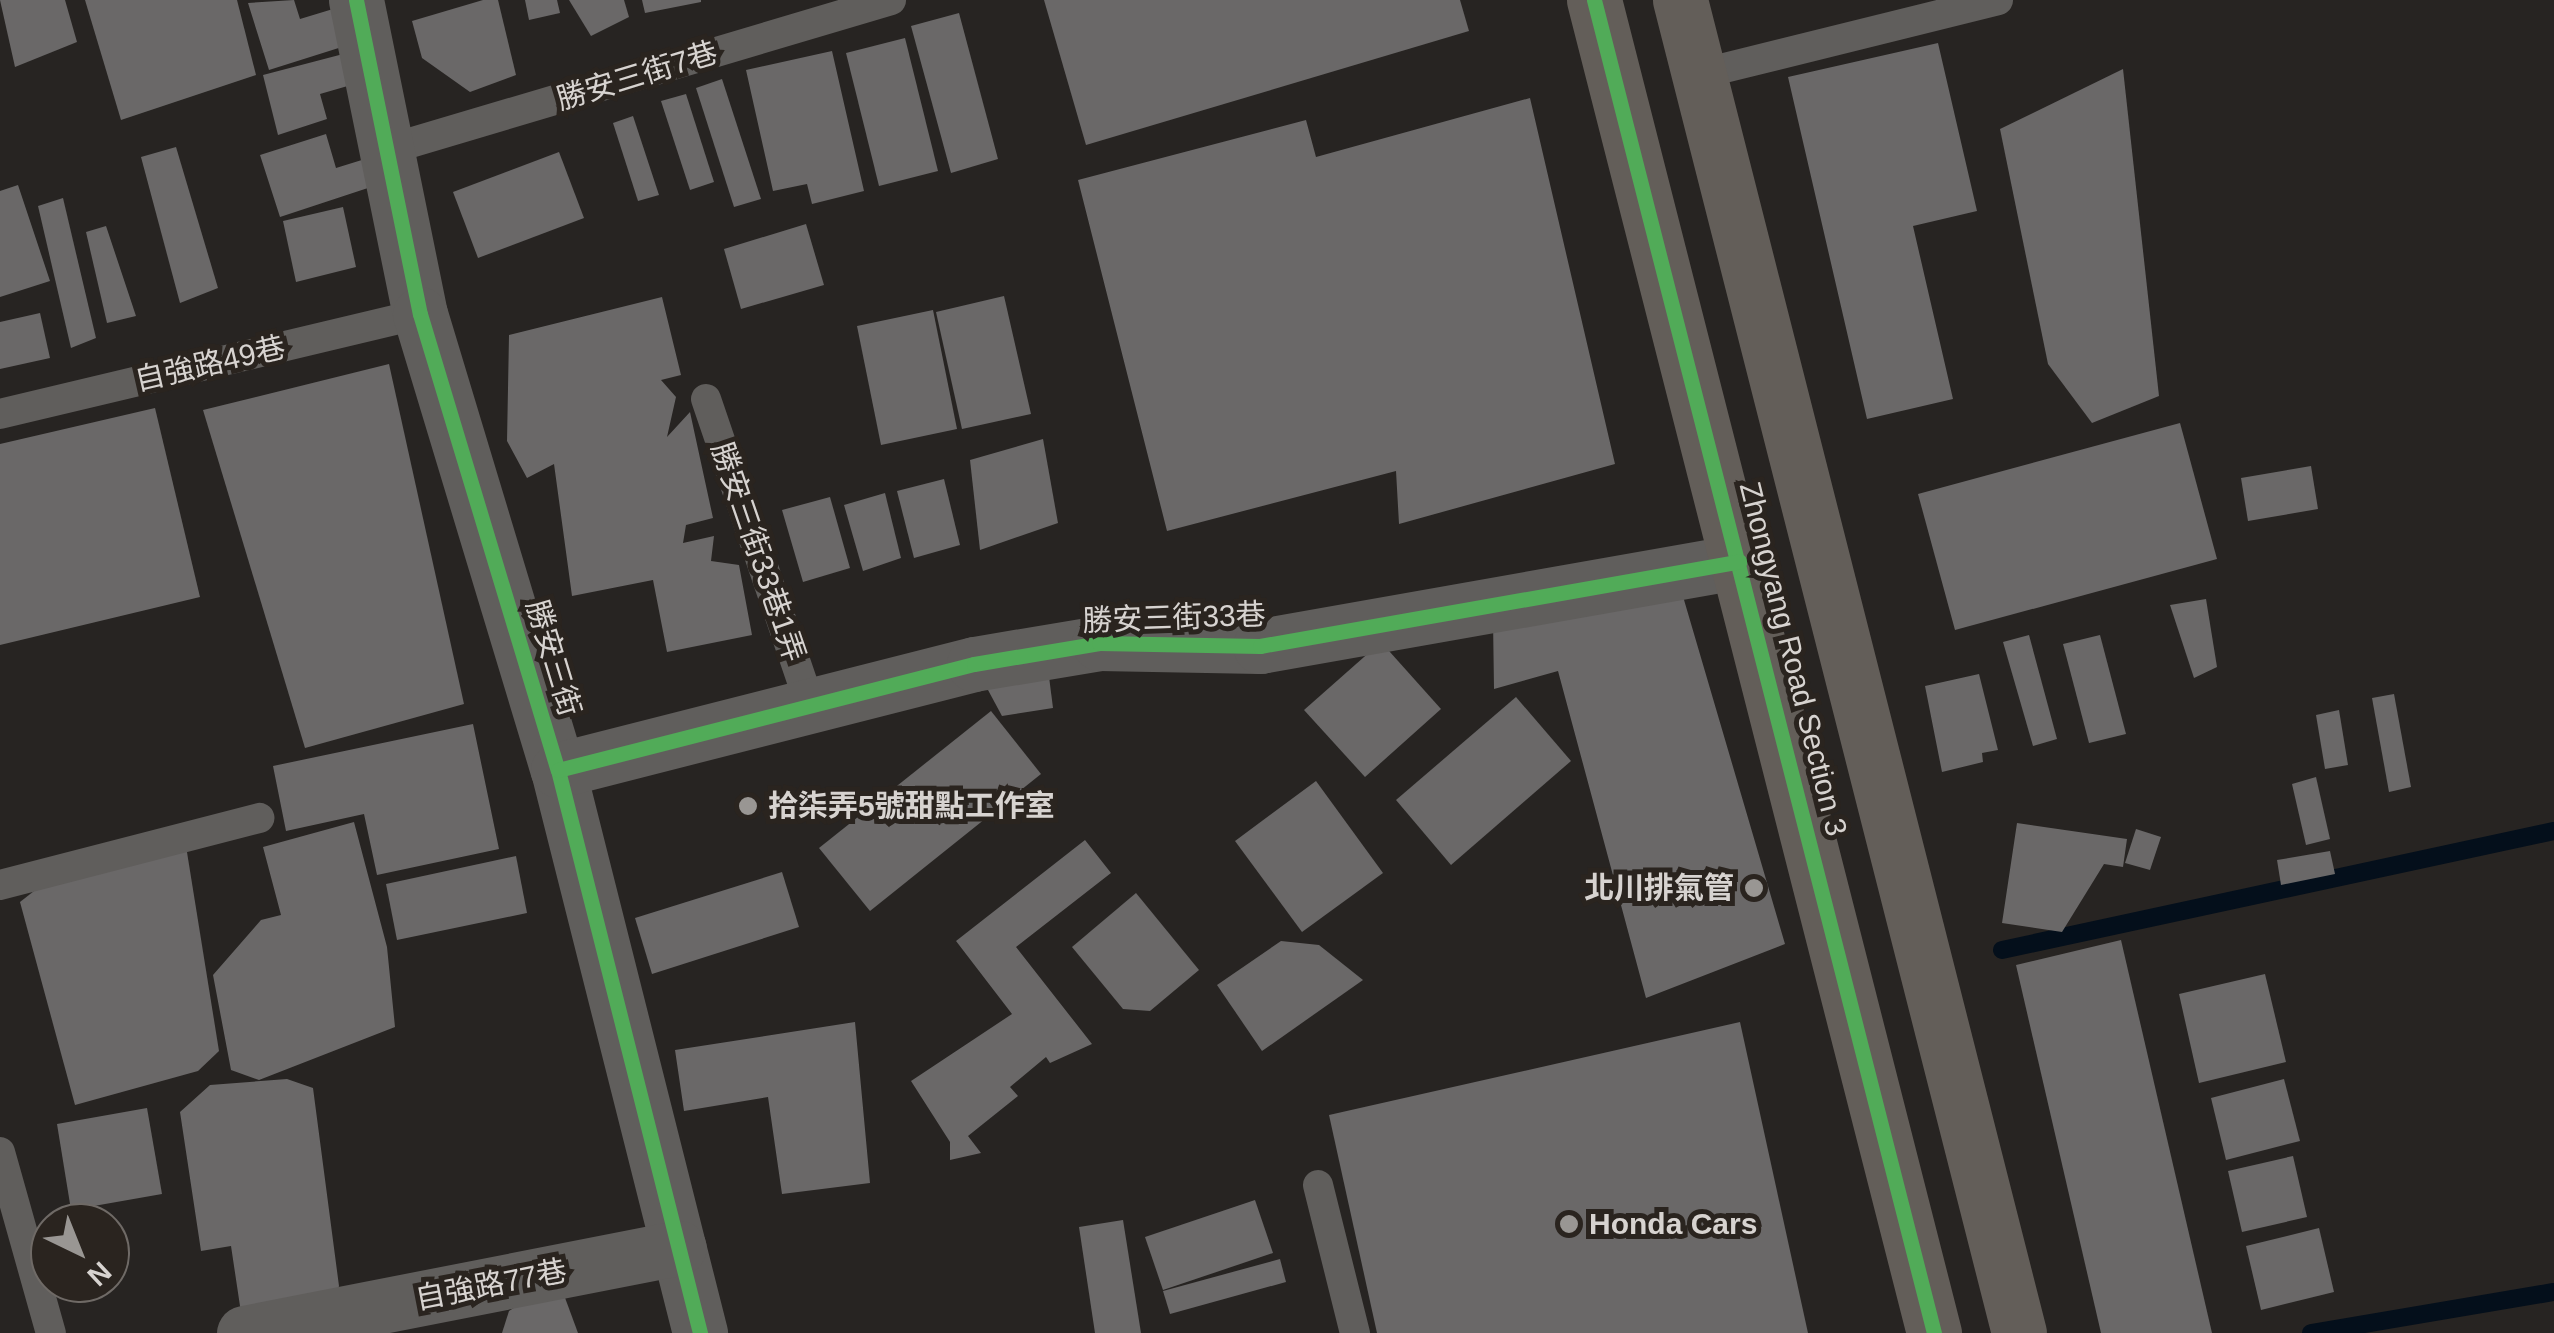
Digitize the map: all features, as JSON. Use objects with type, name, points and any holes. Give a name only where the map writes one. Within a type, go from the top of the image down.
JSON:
[{"type":"street","name":"勝安三街","points":[[356,0],[383,151],[420,314],[558,770],[700,1333]]},
{"type":"street","name":"Zhongyang Road Section 3","points":[[1594,0],[1934,1333]]},
{"type":"street","name":"Zhongyang Road Section 3","points":[[1680,0],[2020,1333]]},
{"type":"street","name":"勝安三街33巷","points":[[558,770],[810,704],[1099,643],[1260,646],[1740,562]]},
{"type":"street","name":"自強路77巷","points":[[244,1333],[679,1248]]},
{"type":"lane","name":"勝安三街7巷","points":[[383,151],[891,0]]},
{"type":"lane","points":[[1700,74],[1998,0]]},
{"type":"lane","name":"自強路49巷","points":[[0,414],[420,314]]},
{"type":"lane","name":"勝安三街33巷1弄","points":[[706,400],[810,704]]},
{"type":"lane","points":[[0,885],[259,818]]},
{"type":"lane","points":[[0,1152],[51,1333]]},
{"type":"lane","points":[[1318,1185],[1355,1333]]},
{"type":"building","points":[[0,0],[65,0],[77,42],[15,67]]},
{"type":"building","points":[[85,0],[237,0],[256,75],[121,120]]},
{"type":"building","points":[[294,0],[300,19],[333,9],[345,46],[269,70],[248,3]]},
{"type":"building","points":[[483,0],[498,0],[516,75],[470,92],[422,58],[412,21]]},
{"type":"building","points":[[525,0],[557,0],[560,13],[529,20]]},
{"type":"building","points":[[569,0],[624,0],[629,17],[591,36]]},
{"type":"building","points":[[642,0],[701,0],[701,2],[645,13]]},
{"type":"building","points":[[1044,0],[1460,0],[1469,31],[1086,145]]},
{"type":"building","points":[[959,13],[998,159],[951,173],[911,26]]},
{"type":"building","points":[[905,38],[938,171],[879,186],[846,53]]},
{"type":"building","points":[[1938,43],[1977,211],[1913,226],[1953,399],[1867,419],[1788,77]]},
{"type":"building","points":[[832,51],[864,191],[812,204],[807,184],[773,191],[746,70]]},
{"type":"building","points":[[347,53],[358,83],[320,94],[327,119],[278,135],[263,75]]},
{"type":"building","points":[[2123,69],[2159,396],[2092,423],[2048,364],[2000,129]]},
{"type":"building","points":[[722,79],[761,199],[734,207],[696,88]]},
{"type":"building","points":[[686,94],[714,182],[690,190],[661,101]]},
{"type":"building","points":[[1530,98],[1615,464],[1399,524],[1396,471],[1167,531],[1078,180],[1306,120],[1316,157]]},
{"type":"building","points":[[633,116],[659,195],[638,201],[613,123]]},
{"type":"building","points":[[326,134],[336,168],[365,159],[374,186],[280,217],[260,155]]},
{"type":"building","points":[[176,147],[218,288],[180,303],[141,157]]},
{"type":"building","points":[[559,152],[584,218],[478,258],[453,192]]},
{"type":"building","points":[[18,185],[50,281],[0,297],[0,191]]},
{"type":"building","points":[[63,198],[96,338],[71,348],[38,206]]},
{"type":"building","points":[[343,207],[356,267],[296,282],[283,221]]},
{"type":"building","points":[[806,224],[824,285],[741,309],[724,249]]},
{"type":"building","points":[[106,226],[136,316],[107,323],[86,232]]},
{"type":"building","points":[[1004,296],[1031,414],[962,429],[936,312]]},
{"type":"building","points":[[662,297],[681,375],[661,380],[676,397],[667,437],[690,412],[713,518],[686,525],[683,543],[714,536],[711,561],[739,565],[752,635],[667,652],[653,580],[572,596],[554,464],[527,478],[507,441],[509,335]]},
{"type":"building","points":[[933,310],[957,429],[881,445],[857,326]]},
{"type":"building","points":[[40,313],[50,358],[0,369],[0,322]]},
{"type":"building","points":[[389,364],[464,704],[305,748],[203,410]]},
{"type":"building","points":[[155,408],[200,597],[0,645],[0,444]]},
{"type":"building","points":[[2180,423],[2217,559],[1955,630],[1918,494]]},
{"type":"building","points":[[1043,439],[1058,523],[980,550],[970,460]]},
{"type":"building","points":[[2311,466],[2318,509],[2248,521],[2241,478]]},
{"type":"building","points":[[944,479],[960,545],[914,558],[897,491]]},
{"type":"building","points":[[885,493],[901,558],[863,571],[844,505]]},
{"type":"building","points":[[830,497],[850,568],[803,582],[782,510]]},
{"type":"building","points":[[1682,593],[1785,944],[1646,998],[1558,671],[1494,689],[1493,620]]},
{"type":"building","points":[[2206,599],[2217,667],[2194,678],[2170,605]]},
{"type":"building","points":[[2029,635],[2057,739],[2033,746],[2003,642]]},
{"type":"building","points":[[2100,635],[2126,734],[2089,743],[2063,644]]},
{"type":"building","points":[[1381,642],[1441,709],[1365,777],[1304,710]]},
{"type":"building","points":[[1046,653],[1053,708],[1002,716],[974,664]]},
{"type":"building","points":[[1979,674],[1998,750],[1982,753],[1983,762],[1942,772],[1925,686]]},
{"type":"building","points":[[2394,694],[2411,787],[2389,792],[2372,698]]},
{"type":"building","points":[[1516,697],[1571,761],[1451,865],[1396,800]]},
{"type":"building","points":[[2339,710],[2348,765],[2325,769],[2316,715]]},
{"type":"building","points":[[991,711],[1041,774],[870,911],[819,848]]},
{"type":"building","points":[[473,724],[499,849],[377,875],[364,814],[286,831],[273,766]]},
{"type":"building","points":[[2316,777],[2330,839],[2306,845],[2292,784]]},
{"type":"building","points":[[1316,781],[1383,873],[1302,932],[1235,841]]},
{"type":"building","points":[[354,822],[387,947],[395,1027],[259,1080],[231,1070],[213,975],[261,920],[281,915],[263,847]]},
{"type":"building","points":[[2017,823],[2127,839],[2123,867],[2104,864],[2062,932],[2002,923]]},
{"type":"building","points":[[2136,829],[2161,837],[2150,870],[2125,863]]},
{"type":"building","points":[[1085,840],[1111,873],[1016,947],[1092,1044],[1050,1063],[1046,1057],[1010,1087],[1018,1096],[968,1136],[981,1153],[950,1160],[950,1142],[911,1081],[1012,1014],[956,941]]},
{"type":"building","points":[[186,846],[219,1051],[198,1071],[75,1105],[20,902],[57,873]]},
{"type":"building","points":[[2330,851],[2335,874],[2281,885],[2277,860]]},
{"type":"building","points":[[516,856],[527,913],[397,940],[386,884]]},
{"type":"building","points":[[782,872],[799,927],[652,974],[635,918]]},
{"type":"building","points":[[1136,893],[1199,970],[1150,1011],[1123,1009],[1072,947]]},
{"type":"building","points":[[2121,940],[2212,1333],[2101,1333],[2016,965]]},
{"type":"building","points":[[1281,941],[1319,945],[1363,980],[1262,1051],[1217,985]]},
{"type":"building","points":[[2265,974],[2286,1062],[2199,1083],[2179,994]]},
{"type":"building","points":[[855,1022],[870,1183],[782,1194],[768,1097],[684,1111],[675,1050]]},
{"type":"building","name":"Honda Cars","points":[[1740,1022],[1808,1333],[1377,1333],[1329,1115]]},
{"type":"building","points":[[287,1079],[313,1088],[339,1286],[331,1311],[243,1326],[231,1246],[201,1251],[180,1112],[210,1085]]},
{"type":"building","points":[[2284,1079],[2300,1141],[2226,1160],[2211,1098]]},
{"type":"building","points":[[147,1108],[162,1194],[111,1203],[70,1203],[57,1124]]},
{"type":"building","points":[[2293,1156],[2307,1217],[2242,1232],[2228,1171]]},
{"type":"building","points":[[1255,1200],[1273,1253],[1163,1290],[1145,1237]]},
{"type":"building","points":[[1123,1220],[1141,1333],[1095,1333],[1079,1227]]},
{"type":"building","points":[[2319,1228],[2334,1292],[2261,1310],[2246,1246]]},
{"type":"building","points":[[1280,1259],[1286,1282],[1170,1314],[1163,1291]]},
{"type":"building","points":[[535,1294],[564,1295],[578,1333],[502,1333],[509,1311]]},
{"type":"waterway","points":[[2002,950],[2554,831]]},
{"type":"waterway","points":[[2311,1333],[2554,1292]]},
{"type":"cycle path","points":[[356,0],[420,314],[558,770],[700,1333]]},
{"type":"cycle path","points":[[1594,0],[1934,1333]]},
{"type":"cycle path","points":[[558,770],[974,664],[1099,643],[1260,646],[1740,561]]},
{"type":"place","name":"拾柒弄5號甜點工作室","points":[[748,806]]},
{"type":"place","name":"北川排氣管","points":[[1754,888]]},
{"type":"place","name":"Honda Cars","points":[[1569,1224]]}]
